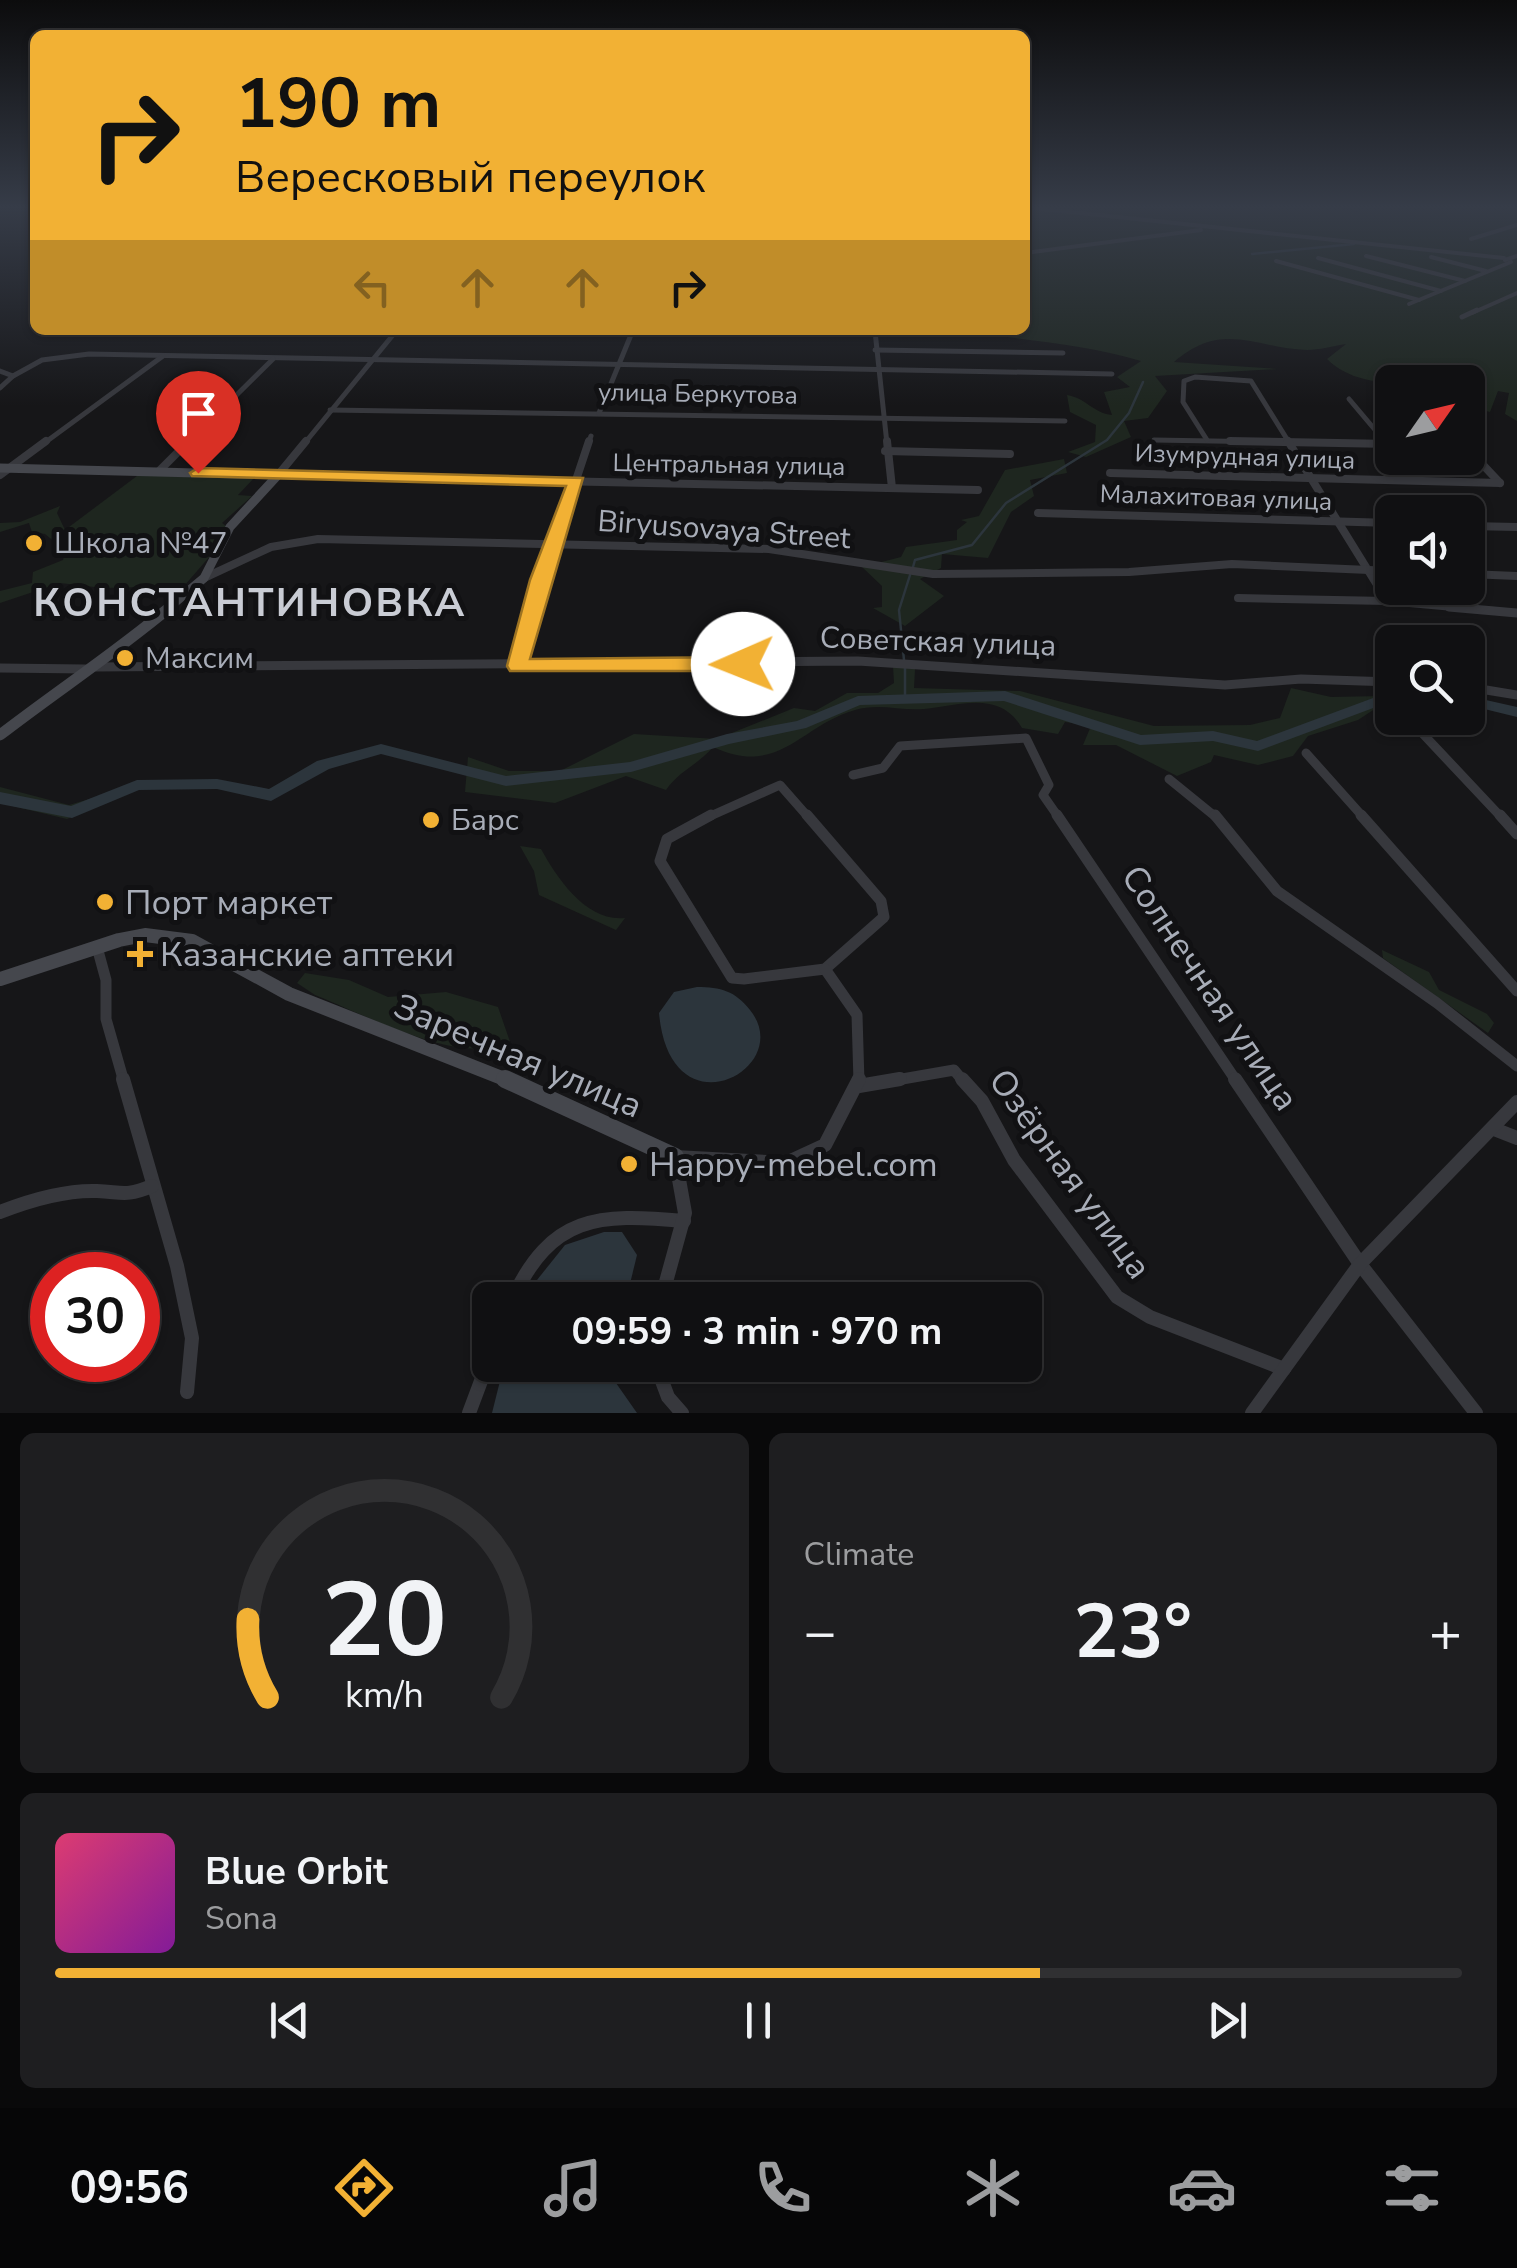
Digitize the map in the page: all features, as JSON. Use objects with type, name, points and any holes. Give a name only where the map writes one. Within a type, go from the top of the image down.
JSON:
[{"type":"street","points":[[1323,274],[1419,300]]},
{"type":"street","points":[[1377,274],[1441,291]]},
{"type":"street","points":[[1437,274],[1465,281]]},
{"type":"street","points":[[1409,304],[1483,274]]},
{"type":"street","points":[[1462,317],[1517,293]]},
{"type":"street","points":[[0,735],[204,578],[230,528],[392,335]]},
{"type":"street","points":[[600,413],[631,335]]},
{"type":"street","points":[[875,335],[892,488]]},
{"type":"street","points":[[875,350],[1064,354]]},
{"type":"street","points":[[0,388],[38,361],[68,355],[1112,374]]},
{"type":"street","points":[[3,471],[162,356]]},
{"type":"street","points":[[158,472],[273,359]]},
{"type":"street","points":[[0,371],[14,376]]},
{"type":"street","points":[[1208,440],[1183,402],[1184,381],[1195,377],[1251,382],[1375,582]]},
{"type":"street","points":[[1349,398],[1375,427]]},
{"type":"street","name":"улица Беркутова","points":[[330,410],[882,416],[1065,422]]},
{"type":"street","points":[[518,666],[540,580],[591,436]]},
{"type":"street","points":[[1154,440],[1375,444]]},
{"type":"street","points":[[885,451],[1010,454]]},
{"type":"street","points":[[1485,467],[1500,483]]},
{"type":"street","name":"Центральная улица","points":[[3,471],[978,490]]},
{"type":"street","name":"Изумрудная улица","points":[[1110,474],[1500,483]]},
{"type":"street","name":"Малахитовая улица","points":[[1038,514],[1375,523]]},
{"type":"street","points":[[1485,526],[1517,527]]},
{"type":"street","name":"Biryusovaya Street","points":[[204,578],[297,540],[770,549],[933,574],[1129,572]]},
{"type":"street","points":[[1129,572],[1232,564],[1375,569]]},
{"type":"street","points":[[1485,575],[1517,576]]},
{"type":"street","points":[[1238,598],[1375,600]]},
{"type":"street","points":[[1437,605],[1517,613]]},
{"type":"street","name":"Советская улица","points":[[0,668],[858,661],[1028,669],[1225,686],[1301,679],[1375,681]]},
{"type":"street","points":[[1485,688],[1517,695]]},
{"type":"street","points":[[1424,735],[1517,834]]},
{"type":"street","name":"Солнечная улица","points":[[853,775],[883,768],[900,746],[959,738],[1026,738],[1049,785],[1043,796],[1360,1264],[1476,1413]]},
{"type":"street","points":[[1306,753],[1517,991]]},
{"type":"street","points":[[1169,779],[1210,811],[1277,891],[1438,1002],[1517,1066]]},
{"type":"street","points":[[780,784],[882,901],[884,917],[877,927],[825,969],[802,969],[760,982],[732,978],[660,861],[667,839],[747,796],[780,784]]},
{"type":"street","name":"Заречная улица","points":[[0,979],[144,936],[192,940],[290,994],[561,1101],[675,1157]]},
{"type":"street","points":[[97,947],[106,980],[106,1020],[177,1266],[192,1338],[186,1392]]},
{"type":"street","points":[[666,1282],[684,1221],[687,1187],[675,1157],[786,1164],[825,1145],[859,1086],[857,1015],[825,969]]},
{"type":"street","name":"Озёрная улица","points":[[859,1086],[954,1070],[982,1101],[1014,1160],[1117,1297],[1150,1317],[1284,1368]]},
{"type":"street","points":[[1252,1413],[1360,1264],[1517,1102]]},
{"type":"street","points":[[1494,1129],[1517,1138]]},
{"type":"street","points":[[0,1212],[23,1203],[97,1190],[125,1197],[152,1186]]},
{"type":"street","points":[[519,1282],[550,1242],[584,1218],[629,1215],[684,1221]]},
{"type":"street","points":[[469,1413],[481,1382]]},
{"type":"street","points":[[662,1382],[668,1397],[682,1413]]},
{"type":"shaded area","points":[[1030,274],[1517,274],[1517,421],[1505,414],[1509,393],[1498,391],[1490,412],[1485,411],[1485,365],[1375,365],[1375,381],[1341,370],[1327,359],[1346,344],[1307,350],[1224,339],[1192,349],[1174,362],[1278,369],[1155,376],[1167,391],[1148,418],[1124,421],[1131,437],[1086,457],[1068,452],[1095,442],[1096,425],[1070,412],[1067,395],[1112,415],[1104,392],[1130,387],[1117,377],[1141,361],[997,335],[1030,335]]},
{"type":"shaded area","points":[[1064,459],[1067,473],[1030,480],[1034,496],[1011,512],[988,558],[942,554],[941,568],[920,579],[944,596],[905,626],[873,608],[882,607],[882,586],[862,567],[901,557],[906,547],[957,540],[957,530],[967,522],[961,520],[979,516],[1005,470]]},
{"type":"shaded area","points":[[141,473],[254,478],[238,495],[252,496],[222,523],[226,526],[217,548],[184,586],[103,588],[60,583],[0,603],[0,591],[32,583],[33,572],[63,560],[66,551],[45,534],[32,532],[29,523],[0,532],[0,523],[20,522],[60,506],[57,513],[65,530]]},
{"type":"shaded area","points":[[893,666],[915,669],[914,688],[1020,691],[1154,726],[1250,725],[1280,718],[1291,688],[1331,697],[1375,696],[1375,709],[1358,720],[1308,736],[1293,756],[1258,765],[1214,755],[1211,762],[1177,776],[1116,745],[1083,745],[1091,726],[1065,722],[1058,734],[1022,728],[1003,708],[965,703],[924,709],[855,710],[773,753],[736,755],[713,747],[666,790],[626,776],[555,803],[465,792],[468,757],[509,771],[560,771],[634,734],[717,739],[794,708],[815,711],[847,693],[878,693],[894,683]]},
{"type":"shaded area","points":[[137,785],[67,819],[0,803],[0,787],[69,805]]},
{"type":"shaded area","points":[[520,846],[541,849],[564,885],[586,906],[611,917],[625,918],[616,930],[539,895],[534,871]]},
{"type":"shaded area","points":[[1382,950],[1429,972],[1439,990],[1487,1014],[1494,1023],[1488,1033],[1383,958]]},
{"type":"shaded area","points":[[305,973],[349,980],[388,997],[446,992],[498,1007],[517,1062],[500,1065],[495,1061],[502,1054],[495,1043],[479,1048],[458,1047],[380,1023],[297,983]]},
{"type":"shaded area","points":[[697,987],[720,989],[739,998],[750,1010],[760,1032],[757,1052],[745,1069],[726,1080],[705,1082],[684,1073],[668,1051],[659,1013],[674,992]]},
{"type":"shaded area","points":[[604,1232],[622,1232],[637,1255],[630,1282],[535,1282],[565,1245]]},
{"type":"shaded area","points":[[500,1382],[615,1382],[637,1413],[492,1413]]},
{"type":"waterway","points":[[913,567],[915,560],[972,545],[1006,503],[1107,440],[1129,413],[1143,382]]},
{"type":"waterway","points":[[904,660],[899,610],[910,575]]},
{"type":"waterway","points":[[905,668],[905,699]]},
{"type":"waterway","points":[[0,798],[72,812],[137,785],[217,784],[271,795],[323,765],[381,749],[506,781],[631,767],[727,739],[801,725],[858,701],[1005,696],[1140,740],[1213,736],[1258,746],[1375,702]]},
{"type":"waterway","points":[[1485,705],[1517,712]]},
{"type":"place","name":"Школа №47","points":[[34,543]]},
{"type":"place","name":"Максим","points":[[125,658]]},
{"type":"place","name":"Барс","points":[[431,820]]},
{"type":"place","name":"Порт маркет","points":[[105,902]]},
{"type":"place","name":"Казанские аптеки","points":[[140,954]]},
{"type":"place","name":"Happy-mebel.com","points":[[629,1164]]},
{"type":"district","name":"КОНСТАНТИНОВКА","points":[[250,603]]},
{"type":"route","points":[[198,473],[576,481],[540,580],[518,666],[743,664]]}]
